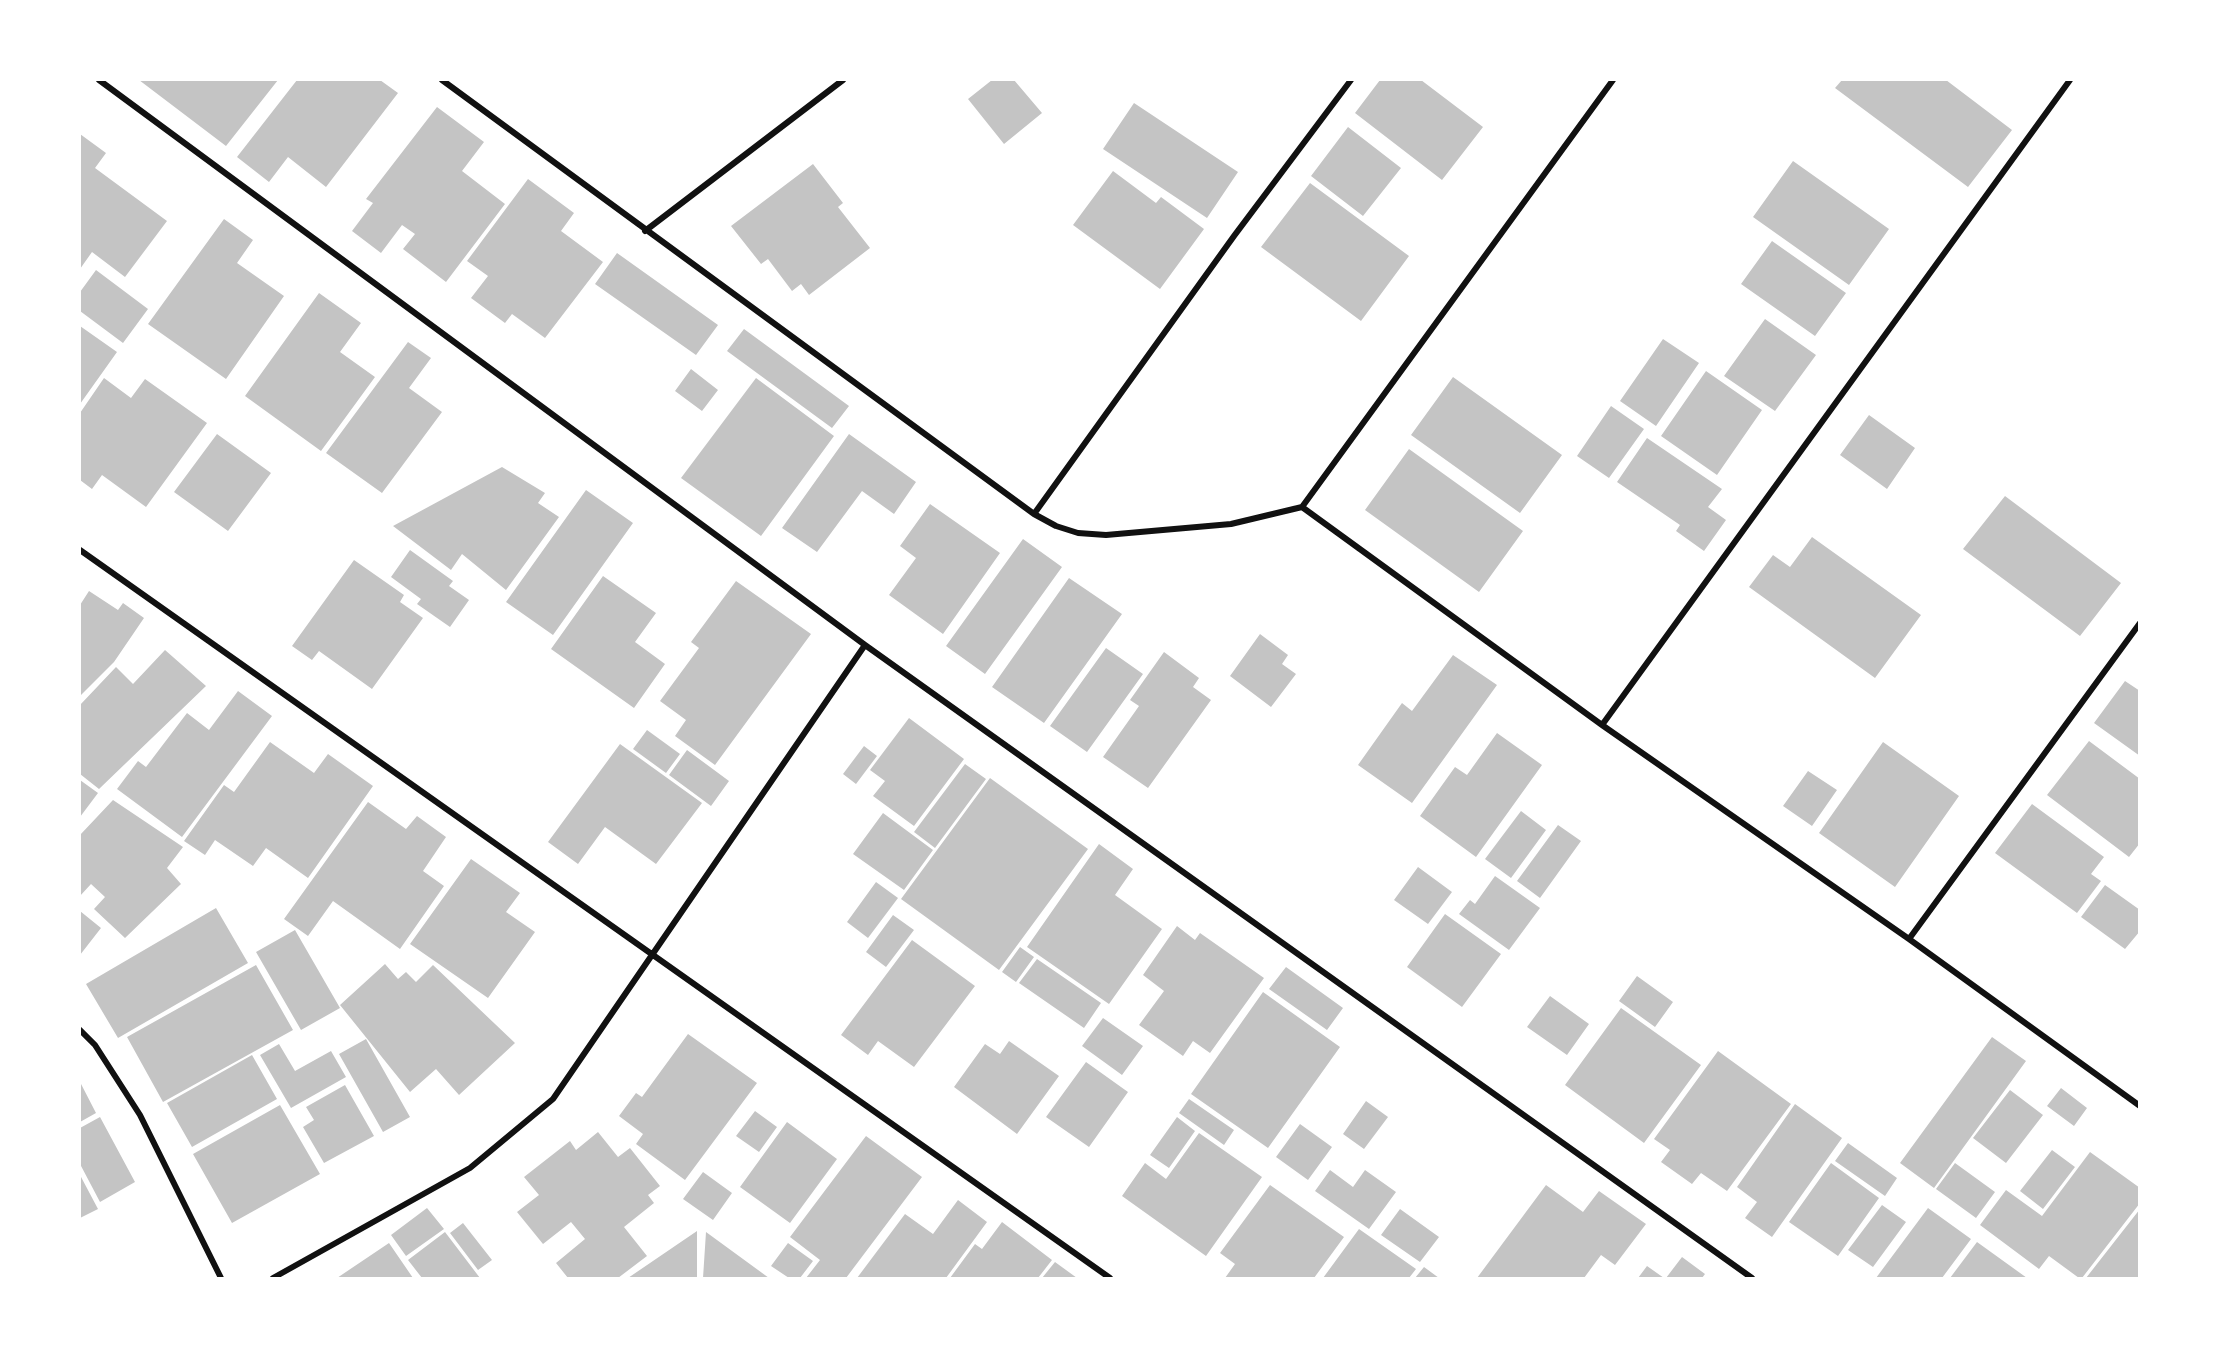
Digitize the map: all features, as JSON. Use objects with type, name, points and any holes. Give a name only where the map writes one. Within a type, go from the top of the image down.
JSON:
[{"type":"street","points":[[99,80],[865,645],[1752,1278]]},
{"type":"street","points":[[442,80],[1034,514],[1056,526],[1078,533],[1106,535],[1231,524],[1302,507],[1612,80]]},
{"type":"street","points":[[645,231],[843,80]]},
{"type":"street","points":[[1034,514],[1234,236],[1351,80]]},
{"type":"street","points":[[1602,725],[2070,80]]},
{"type":"street","points":[[1302,507],[1602,725],[1909,939],[2139,1106]]},
{"type":"street","points":[[80,550],[1110,1278]]},
{"type":"street","points":[[1909,939],[2139,623]]},
{"type":"street","points":[[273,1278],[470,1168],[553,1099],[865,645]]},
{"type":"street","points":[[80,1030],[95,1045],[140,1115],[221,1278]]},
{"type":"building","points":[[139,80],[278,80],[226,146]]},
{"type":"building","points":[[297,80],[380,80],[398,93],[326,187],[288,157],[269,182],[237,157]]},
{"type":"building","points":[[992,80],[1014,80],[1042,113],[1004,144],[968,99]]},
{"type":"building","points":[[1380,80],[1421,80],[1483,127],[1442,180],[1355,113]]},
{"type":"building","points":[[1842,80],[1946,80],[2012,130],[1968,187],[1835,88]]},
{"type":"building","points":[[1134,103],[1238,172],[1207,218],[1103,149]]},
{"type":"building","points":[[437,107],[484,142],[462,171],[505,204],[446,282],[403,249],[415,234],[402,225],[381,253],[352,231],[373,203],[366,199]]},
{"type":"building","points":[[1348,127],[1401,168],[1363,216],[1311,176]]},
{"type":"building","points":[[80,134],[106,153],[95,168],[167,221],[125,277],[92,252],[80,269]]},
{"type":"building","points":[[1793,161],[1889,229],[1849,285],[1753,217]]},
{"type":"building","points":[[813,164],[843,203],[838,207],[870,248],[809,295],[801,284],[792,291],[768,259],[761,264],[731,226]]},
{"type":"building","points":[[1113,171],[1156,203],[1161,197],[1204,229],[1160,289],[1073,225]]},
{"type":"building","points":[[528,179],[574,213],[561,231],[603,262],[545,338],[512,314],[505,323],[471,298],[488,276],[467,261]]},
{"type":"building","points":[[1310,183],[1409,256],[1361,321],[1261,247]]},
{"type":"building","points":[[224,219],[253,240],[237,263],[284,296],[226,379],[148,324]]},
{"type":"building","points":[[1772,241],[1846,293],[1815,336],[1741,284]]},
{"type":"building","points":[[617,253],[718,325],[696,355],[595,284]]},
{"type":"building","points":[[96,270],[148,309],[123,343],[80,311],[80,292]]},
{"type":"building","points":[[319,293],[361,323],[340,352],[375,377],[321,451],[245,396]]},
{"type":"building","points":[[1765,319],[1816,355],[1775,411],[1724,376]]},
{"type":"building","points":[[80,326],[117,352],[80,404]]},
{"type":"building","points":[[744,329],[849,406],[832,428],[727,351]]},
{"type":"building","points":[[1663,339],[1699,363],[1656,426],[1620,401]]},
{"type":"building","points":[[408,342],[431,358],[409,388],[442,412],[382,493],[326,453]]},
{"type":"building","points":[[691,369],[718,390],[702,411],[675,391]]},
{"type":"building","points":[[1706,371],[1762,410],[1717,475],[1661,436]]},
{"type":"building","points":[[1453,377],[1562,455],[1520,513],[1411,435]]},
{"type":"building","points":[[104,378],[131,398],[145,379],[207,423],[146,507],[102,475],[92,489],[80,480],[80,413]]},
{"type":"building","points":[[756,378],[834,436],[761,536],[681,478]]},
{"type":"building","points":[[1611,406],[1644,429],[1609,478],[1577,456]]},
{"type":"building","points":[[1869,415],[1915,448],[1887,489],[1840,455]]},
{"type":"building","points":[[217,434],[271,473],[228,531],[174,492]]},
{"type":"building","points":[[849,434],[916,482],[894,514],[862,491],[817,552],[782,528]]},
{"type":"building","points":[[1647,438],[1722,489],[1708,507],[1726,520],[1704,551],[1676,531],[1680,525],[1617,482]]},
{"type":"building","points":[[1409,449],[1523,531],[1479,592],[1365,510]]},
{"type":"building","points":[[502,467],[545,493],[538,503],[559,517],[506,590],[462,554],[451,570],[393,526]]},
{"type":"building","points":[[586,490],[633,523],[553,635],[506,602]]},
{"type":"building","points":[[2005,496],[2121,583],[2080,636],[1963,549]]},
{"type":"building","points":[[930,504],[1000,553],[943,634],[889,595],[916,558],[900,546]]},
{"type":"building","points":[[1812,537],[1921,615],[1875,678],[1749,587],[1773,555],[1790,567]]},
{"type":"building","points":[[1023,539],[1062,567],[985,674],[946,646]]},
{"type":"building","points":[[410,550],[453,581],[449,586],[469,600],[450,627],[417,604],[421,599],[391,577]]},
{"type":"building","points":[[354,560],[404,595],[400,602],[423,618],[372,689],[319,651],[312,660],[292,646]]},
{"type":"building","points":[[603,576],[656,613],[635,642],[665,664],[634,708],[551,649]]},
{"type":"building","points":[[1069,578],[1122,614],[1044,723],[992,687]]},
{"type":"building","points":[[736,581],[811,634],[715,765],[675,736],[686,720],[660,701],[699,648],[691,642]]},
{"type":"building","points":[[89,591],[118,610],[123,603],[144,618],[114,662],[80,696],[80,605]]},
{"type":"building","points":[[1260,634],[1288,655],[1282,664],[1296,674],[1271,707],[1230,676]]},
{"type":"building","points":[[1106,648],[1143,674],[1087,752],[1050,726]]},
{"type":"building","points":[[165,650],[206,686],[99,789],[80,774],[80,705],[116,667],[133,684]]},
{"type":"building","points":[[1164,652],[1199,678],[1193,687],[1211,700],[1148,788],[1103,757],[1139,706],[1130,700]]},
{"type":"building","points":[[1453,655],[1497,685],[1412,803],[1358,765],[1402,703],[1412,711]]},
{"type":"building","points":[[2125,681],[2140,691],[2140,756],[2094,723]]},
{"type":"building","points":[[238,691],[272,716],[182,837],[117,789],[138,761],[146,767],[187,713],[209,730]]},
{"type":"building","points":[[909,718],[964,759],[914,826],[873,796],[885,781],[870,770]]},
{"type":"building","points":[[647,730],[680,754],[666,773],[633,749]]},
{"type":"building","points":[[1497,733],[1542,765],[1476,857],[1420,816],[1455,767],[1467,775]]},
{"type":"building","points":[[2089,741],[2140,779],[2140,843],[2129,857],[2047,795]]},
{"type":"building","points":[[270,742],[314,773],[328,754],[373,786],[308,878],[266,848],[253,866],[215,840],[205,855],[184,841],[224,785],[234,792]]},
{"type":"building","points":[[1883,742],[1959,796],[1895,887],[1819,833]]},
{"type":"building","points":[[620,744],[702,803],[656,864],[605,827],[578,864],[548,842]]},
{"type":"building","points":[[864,746],[877,756],[856,784],[843,774]]},
{"type":"building","points":[[687,750],[729,781],[711,806],[669,775]]},
{"type":"building","points":[[965,764],[986,779],[935,848],[914,832]]},
{"type":"building","points":[[1808,771],[1837,790],[1812,826],[1783,806]]},
{"type":"building","points":[[990,778],[1088,849],[999,970],[901,899]]},
{"type":"building","points":[[80,780],[98,793],[80,817]]},
{"type":"building","points":[[113,800],[183,847],[167,868],[181,884],[125,938],[94,909],[105,897],[91,884],[80,896],[80,835]]},
{"type":"building","points":[[368,802],[406,829],[417,816],[446,837],[423,871],[444,886],[400,949],[333,901],[308,936],[284,919]]},
{"type":"building","points":[[2032,804],[2104,857],[2091,874],[2101,881],[2077,913],[1995,853]]},
{"type":"building","points":[[1521,811],[1546,830],[1511,878],[1485,859]]},
{"type":"building","points":[[883,813],[933,850],[904,890],[853,854]]},
{"type":"building","points":[[1558,825],[1581,841],[1540,898],[1517,881]]},
{"type":"building","points":[[1099,844],[1133,869],[1115,895],[1162,929],[1109,1004],[1027,947]]},
{"type":"building","points":[[471,859],[520,893],[506,912],[535,932],[488,998],[410,944]]},
{"type":"building","points":[[1418,867],[1452,892],[1428,924],[1394,900]]},
{"type":"building","points":[[1495,876],[1540,908],[1509,950],[1459,914],[1470,900],[1475,904]]},
{"type":"building","points":[[876,882],[898,898],[868,938],[847,922]]},
{"type":"building","points":[[2105,885],[2140,910],[2140,931],[2125,949],[2081,917]]},
{"type":"building","points":[[216,908],[248,963],[118,1038],[86,984]]},
{"type":"building","points":[[80,911],[101,928],[80,955]]},
{"type":"building","points":[[1445,914],[1501,954],[1462,1007],[1407,967]]},
{"type":"building","points":[[893,915],[914,930],[886,967],[866,952]]},
{"type":"building","points":[[1177,926],[1195,940],[1200,933],[1264,978],[1210,1053],[1193,1041],[1183,1056],[1139,1025],[1164,991],[1143,975]]},
{"type":"building","points":[[295,930],[340,1008],[301,1030],[256,952]]},
{"type":"building","points":[[912,940],[975,986],[914,1067],[878,1041],[868,1055],[841,1035]]},
{"type":"building","points":[[1020,947],[1034,957],[1016,982],[1002,972]]},
{"type":"building","points":[[1037,959],[1101,1003],[1084,1028],[1019,983]]},
{"type":"building","points":[[385,964],[398,979],[406,972],[416,982],[433,965],[515,1043],[459,1095],[436,1069],[410,1092],[340,1005]]},
{"type":"building","points":[[256,965],[293,1030],[163,1102],[127,1037]]},
{"type":"building","points":[[1286,967],[1343,1008],[1327,1030],[1269,989]]},
{"type":"building","points":[[1637,976],[1673,1002],[1655,1027],[1619,1001]]},
{"type":"building","points":[[1263,992],[1340,1047],[1268,1148],[1191,1094]]},
{"type":"building","points":[[1550,996],[1589,1024],[1567,1055],[1527,1027]]},
{"type":"building","points":[[1621,1008],[1701,1065],[1644,1143],[1565,1085]]},
{"type":"building","points":[[1103,1018],[1143,1046],[1122,1075],[1082,1046]]},
{"type":"building","points":[[688,1034],[757,1083],[685,1180],[636,1144],[643,1134],[619,1116],[636,1093],[642,1097]]},
{"type":"building","points":[[1992,1037],[2026,1061],[1934,1188],[1900,1163]]},
{"type":"building","points":[[366,1039],[410,1117],[383,1132],[339,1054]]},
{"type":"building","points":[[1009,1041],[1059,1076],[1017,1134],[954,1087],[985,1044],[1000,1054]]},
{"type":"building","points":[[279,1044],[295,1071],[331,1051],[346,1077],[291,1108],[260,1055]]},
{"type":"building","points":[[1718,1051],[1791,1104],[1727,1191],[1701,1173],[1692,1184],[1661,1162],[1670,1150],[1654,1139]]},
{"type":"building","points":[[252,1055],[277,1099],[192,1147],[167,1103]]},
{"type":"building","points":[[1086,1062],[1128,1092],[1089,1147],[1046,1117]]},
{"type":"building","points":[[80,1082],[96,1113],[80,1122]]},
{"type":"building","points":[[345,1085],[374,1136],[324,1163],[303,1127],[314,1120],[306,1107]]},
{"type":"building","points":[[2061,1088],[2087,1108],[2074,1126],[2047,1106]]},
{"type":"building","points":[[2010,1090],[2043,1115],[2006,1163],[1973,1138]]},
{"type":"building","points":[[1189,1099],[1234,1130],[1224,1145],[1179,1113]]},
{"type":"building","points":[[1366,1101],[1388,1117],[1364,1149],[1343,1134]]},
{"type":"building","points":[[1795,1104],[1842,1138],[1772,1237],[1745,1218],[1757,1202],[1737,1187]]},
{"type":"building","points":[[280,1105],[320,1174],[232,1223],[193,1154]]},
{"type":"building","points":[[755,1111],[777,1127],[759,1152],[736,1136]]},
{"type":"building","points":[[100,1117],[135,1182],[100,1202],[80,1164],[80,1128]]},
{"type":"building","points":[[1177,1117],[1195,1131],[1169,1168],[1150,1155]]},
{"type":"building","points":[[787,1122],[837,1159],[790,1223],[740,1187]]},
{"type":"building","points":[[1300,1124],[1332,1147],[1308,1180],[1276,1157]]},
{"type":"building","points":[[598,1132],[618,1157],[630,1148],[660,1186],[648,1195],[654,1203],[624,1227],[647,1256],[618,1278],[568,1278],[556,1263],[585,1239],[571,1222],[543,1244],[517,1212],[539,1195],[524,1177],[570,1141],[576,1150]]},
{"type":"building","points":[[1199,1133],[1262,1177],[1206,1256],[1122,1196],[1145,1163],[1166,1179]]},
{"type":"building","points":[[866,1136],[922,1177],[846,1278],[806,1278],[820,1260],[790,1237]]},
{"type":"building","points":[[1848,1143],[1897,1178],[1885,1196],[1835,1161]]},
{"type":"building","points":[[2052,1150],[2075,1167],[2043,1209],[2020,1191]]},
{"type":"building","points":[[2090,1152],[2140,1188],[2140,1203],[2082,1278],[2049,1256],[2039,1269],[1980,1225],[2006,1190],[2042,1216]]},
{"type":"building","points":[[1831,1163],[1879,1198],[1838,1256],[1789,1222]]},
{"type":"building","points":[[1955,1163],[1995,1192],[1976,1218],[1936,1189]]},
{"type":"building","points":[[1330,1170],[1353,1187],[1365,1170],[1396,1192],[1369,1229],[1315,1191]]},
{"type":"building","points":[[703,1172],[732,1193],[713,1220],[683,1199]]},
{"type":"building","points":[[80,1175],[98,1209],[80,1218]]},
{"type":"building","points":[[1270,1185],[1344,1237],[1314,1278],[1225,1278],[1235,1264],[1220,1253]]},
{"type":"building","points":[[1546,1185],[1583,1212],[1599,1191],[1646,1224],[1615,1265],[1601,1255],[1584,1278],[1477,1278]]},
{"type":"building","points":[[958,1200],[987,1222],[946,1278],[857,1278],[905,1214],[933,1234]]},
{"type":"building","points":[[1882,1205],[1906,1222],[1873,1267],[1848,1250]]},
{"type":"building","points":[[427,1208],[444,1229],[406,1256],[391,1235]]},
{"type":"building","points":[[1928,1208],[1971,1239],[1942,1278],[1876,1278]]},
{"type":"building","points":[[1400,1209],[1439,1237],[1420,1262],[1381,1235]]},
{"type":"building","points":[[2140,1209],[2140,1278],[2086,1278]]},
{"type":"building","points":[[1002,1222],[1052,1260],[1038,1278],[950,1278],[975,1244],[982,1249]]},
{"type":"building","points":[[463,1223],[492,1260],[478,1270],[450,1233]]},
{"type":"building","points":[[1359,1229],[1416,1269],[1409,1278],[1323,1278]]},
{"type":"building","points":[[697,1231],[697,1278],[628,1278]]},
{"type":"building","points":[[445,1232],[480,1278],[422,1278],[408,1260]]},
{"type":"building","points":[[706,1232],[769,1278],[703,1278]]},
{"type":"building","points":[[1977,1242],[2027,1278],[1950,1278]]},
{"type":"building","points":[[389,1243],[413,1278],[337,1278]]},
{"type":"building","points":[[788,1243],[813,1261],[800,1278],[789,1278],[771,1266]]},
{"type":"building","points":[[1682,1257],[1705,1274],[1702,1278],[1666,1278]]},
{"type":"building","points":[[1055,1262],[1077,1278],[1042,1278]]},
{"type":"building","points":[[1647,1266],[1664,1278],[1638,1278]]},
{"type":"building","points":[[1424,1267],[1439,1278],[1415,1278]]}]
